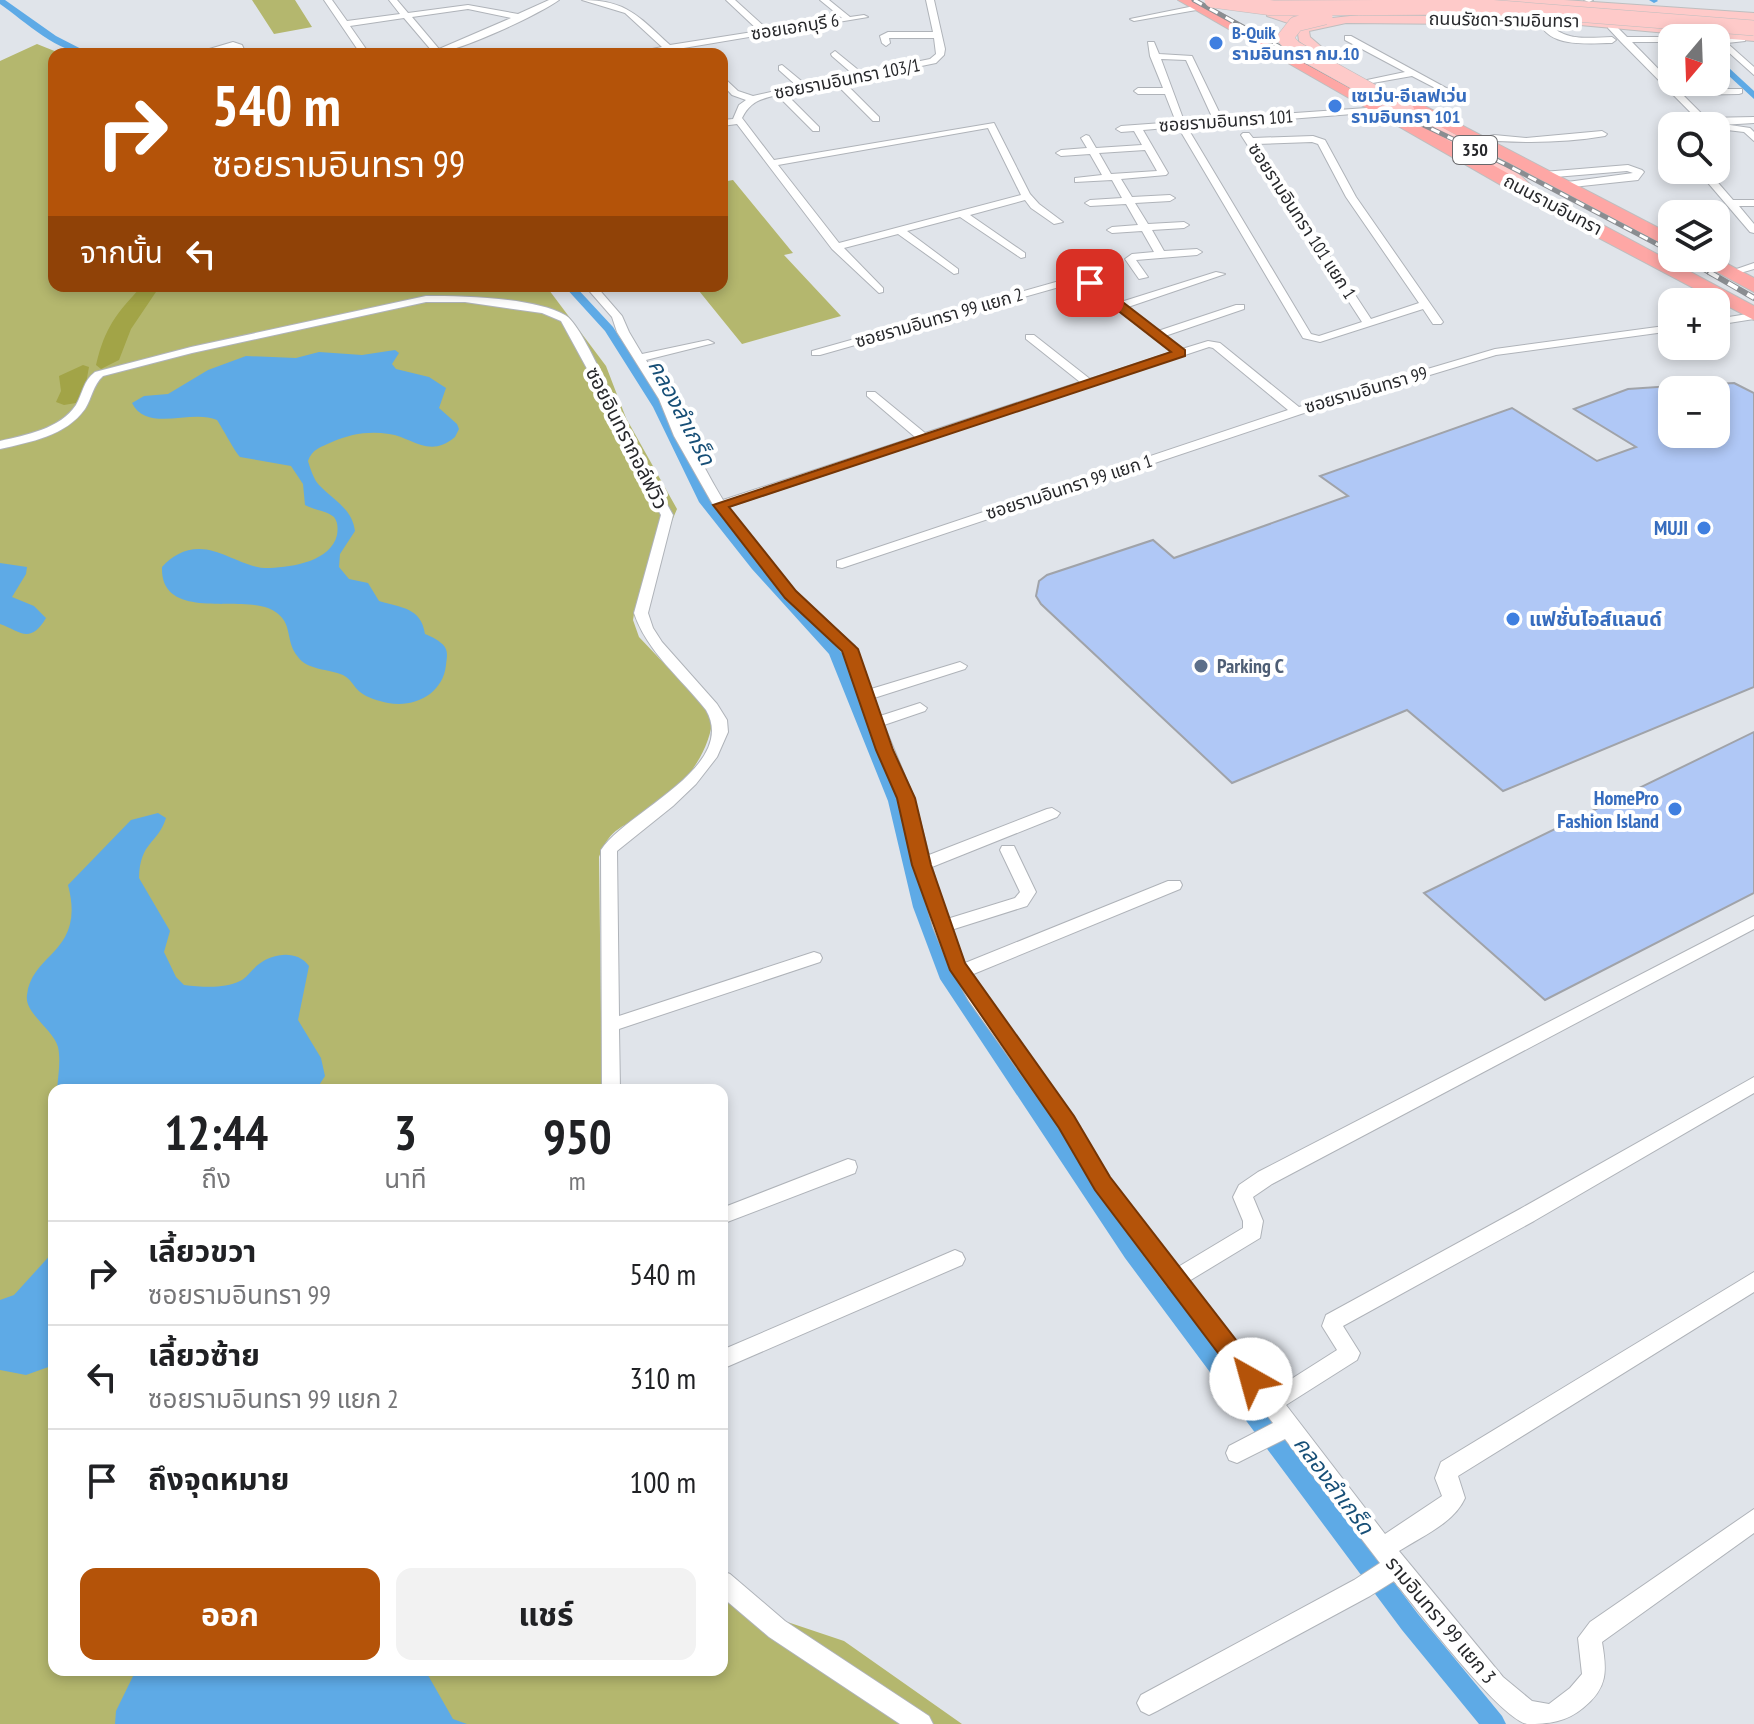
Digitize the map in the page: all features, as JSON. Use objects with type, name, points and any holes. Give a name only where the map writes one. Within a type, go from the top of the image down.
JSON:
[{"type":"highway","name":"ถนนรามอินทรา","points":[[1207,5],[1265,26],[1658,236]]},
{"type":"highway","name":"ถนนรามอินทรา","points":[[1240,15],[1378,109],[1754,315]]},
{"type":"highway","points":[[1730,273],[1754,286]]},
{"type":"main road","points":[[1240,15],[1300,2],[1363,0]]},
{"type":"main road","name":"ถนนรัชดา-รามอินทรา","points":[[1507,0],[1668,9],[1748,27]]},
{"type":"main road","points":[[1580,0],[1748,27]]},
{"type":"main road","name":"ถนนรัชดา-รามอินทรา","points":[[1300,2],[1280,7],[1273,11],[1274,16],[1292,22],[1315,24],[1546,16]]},
{"type":"main road","name":"ถนนรัชดา-รามอินทรา","points":[[1207,5],[1487,7],[1748,27]]},
{"type":"main road","points":[[1546,16],[1624,10],[1748,27]]},
{"type":"main road","name":"ถนนรัชดา-รามอินทรา","points":[[1536,197],[1504,169],[1294,48],[1285,38],[1289,27],[1298,22],[1334,16],[1462,13],[1748,27]]},
{"type":"main road","points":[[1546,16],[1612,33],[1748,27]]},
{"type":"main road","points":[[1315,24],[1302,29],[1304,38],[1332,62]]},
{"type":"street","points":[[328,0],[361,48]]},
{"type":"street","points":[[393,0],[431,48]]},
{"type":"street","points":[[447,48],[555,0]]},
{"type":"street","points":[[586,0],[628,11],[668,48]]},
{"type":"street","points":[[730,0],[765,32]]},
{"type":"street","points":[[824,0],[847,18]]},
{"type":"street","name":"ซอยรามอินทรา 103/1","points":[[739,121],[744,105],[753,99],[933,61],[940,55],[930,0]]},
{"type":"street","points":[[1134,19],[1207,5]]},
{"type":"street","points":[[345,24],[475,7],[519,17]]},
{"type":"street","name":"ซอยเอกบุรี 6","points":[[668,48],[864,17]]},
{"type":"street","points":[[1754,49],[1748,27],[1720,41],[1754,72]]},
{"type":"street","points":[[1612,33],[1624,40],[1658,74]]},
{"type":"street","points":[[886,43],[884,36],[888,35],[937,35]]},
{"type":"street","points":[[1348,38],[1444,89]]},
{"type":"street","points":[[1624,40],[1658,39]]},
{"type":"street","points":[[1151,44],[1172,89],[1180,123],[1307,336],[1320,339],[1424,305]]},
{"type":"street","points":[[219,48],[233,45],[239,48]]},
{"type":"street","points":[[835,54],[862,77]]},
{"type":"street","points":[[1154,56],[1189,58],[1218,119]]},
{"type":"street","points":[[1650,66],[1658,65]]},
{"type":"street","points":[[782,68],[804,88]]},
{"type":"street","points":[[1370,82],[1413,73]]},
{"type":"street","points":[[728,82],[735,93],[753,99]]},
{"type":"street","points":[[839,82],[876,119]]},
{"type":"street","points":[[1191,87],[1203,87]]},
{"type":"street","points":[[1138,91],[1172,89]]},
{"type":"street","points":[[1730,91],[1739,91]]},
{"type":"street","points":[[780,93],[816,129]]},
{"type":"street","points":[[1680,96],[1695,112]]},
{"type":"street","name":"ซอยรามอินทรา 101","points":[[1121,129],[1378,109]]},
{"type":"street","points":[[1730,122],[1754,120]]},
{"type":"street","points":[[728,122],[739,121],[836,247],[879,290]]},
{"type":"street","name":"ซอยรามอินทรา 101 แยก 1","points":[[1235,121],[1368,322]]},
{"type":"street","points":[[771,163],[991,125],[995,127],[1027,197],[1058,222]]},
{"type":"street","points":[[1078,180],[1163,173],[1137,128]]},
{"type":"street","points":[[1730,128],[1742,129],[1754,138]]},
{"type":"street","points":[[1478,140],[1526,141],[1602,134]]},
{"type":"street","points":[[1086,138],[1161,255]]},
{"type":"street","points":[[1251,141],[1313,139],[1322,142],[1351,197],[1437,322]]},
{"type":"street","points":[[1061,153],[1149,147]]},
{"type":"street","points":[[1543,175],[1628,168],[1639,172],[1635,178],[1563,185]]},
{"type":"street","points":[[1714,184],[1754,230]]},
{"type":"street","points":[[836,247],[1027,197]]},
{"type":"street","points":[[1090,203],[1170,198]]},
{"type":"street","points":[[1731,203],[1754,203]]},
{"type":"street","points":[[962,214],[1021,255]]},
{"type":"street","points":[[1112,230],[1184,225]]},
{"type":"street","points":[[899,230],[954,271]]},
{"type":"street","points":[[1143,277],[1130,258],[1197,252]]},
{"type":"street","points":[[1730,273],[1754,266]]},
{"type":"street","points":[[1120,306],[1220,274]]},
{"type":"street","name":"ซอยรามอินทรา 99 แยก 2","points":[[816,353],[1077,279],[1090,283],[1180,353]]},
{"type":"street","name":"รามอินทรา 99 แยก 3","points":[[596,292],[613,310],[665,399],[700,475],[720,505],[790,595],[850,649],[906,798],[921,865],[941,927],[961,972],[1066,1122],[1103,1184],[1271,1403],[1284,1429],[1388,1563],[1495,1685],[1527,1712],[1543,1717],[1552,1716],[1593,1679],[1596,1668],[1590,1638],[1598,1630],[1754,1520]]},
{"type":"street","name":"ซอยอินทรากอล์ฟวิว","points":[[0,445],[58,426],[73,417],[83,403],[90,380],[99,374],[191,350],[426,299],[465,299],[544,310],[565,319],[667,515],[641,613],[642,624],[654,645],[721,719],[721,731],[697,775],[649,817],[621,836],[609,850],[611,1084]]},
{"type":"street","points":[[1156,335],[1240,307]]},
{"type":"street","points":[[1730,319],[1754,315]]},
{"type":"street","name":"ซอยรามอินทรา 99","points":[[720,505],[1208,344],[1216,345],[1297,411],[1495,352],[1658,330]]},
{"type":"street","points":[[1030,337],[1089,384]]},
{"type":"street","points":[[639,358],[708,343]]},
{"type":"street","points":[[871,394],[925,439]]},
{"type":"street","name":"ซอยรามอินทรา 99 แยก 1","points":[[842,564],[1297,411]]},
{"type":"street","points":[[868,695],[960,666]]},
{"type":"street","points":[[876,722],[920,708]]},
{"type":"street","points":[[921,865],[1052,813]]},
{"type":"street","points":[[941,927],[1021,902],[1026,897],[1028,892],[1008,850]]},
{"type":"street","points":[[961,972],[1174,885]]},
{"type":"street","points":[[1174,1280],[1253,1232],[1253,1221],[1243,1197],[1246,1191],[1265,1178],[1754,922]]},
{"type":"street","points":[[609,1026],[814,958]]},
{"type":"street","points":[[1271,1403],[1350,1353],[1332,1326],[1333,1321],[1527,1215],[1754,1084]]},
{"type":"street","points":[[728,1214],[848,1167]]},
{"type":"street","points":[[728,1357],[955,1259]]},
{"type":"street","points":[[1149,1703],[1362,1588],[1454,1498],[1446,1478],[1449,1469],[1754,1281]]},
{"type":"street","points":[[1246,1450],[1284,1429]]},
{"type":"street","points":[[728,1587],[777,1629],[921,1724]]},
{"type":"green space","points":[[252,0],[295,0],[312,27],[274,34]]},
{"type":"green space","points":[[37,44],[48,48],[48,292],[550,292],[606,366],[626,418],[677,509],[635,608],[633,620],[639,637],[713,715],[707,743],[683,782],[648,812],[613,834],[599,857],[602,1084],[48,1084],[48,1676],[728,1676],[728,1602],[844,1641],[962,1724],[0,1724],[0,61]]},
{"type":"green space","points":[[733,180],[793,253],[784,255],[841,316],[742,344],[700,292],[728,292],[728,181]]},
{"type":"shaded area","points":[[137,292],[156,292],[131,329],[119,360],[101,369],[96,365],[99,352],[118,313]]},
{"type":"shaded area","points":[[83,365],[89,367],[85,389],[76,403],[64,405],[56,402],[61,391],[59,376]]},
{"type":"water","points":[[395,350],[399,353],[392,364],[396,369],[429,377],[446,388],[439,408],[457,424],[459,429],[455,437],[429,447],[389,434],[360,434],[321,447],[308,461],[317,483],[346,510],[353,523],[355,531],[340,554],[339,567],[349,579],[368,583],[379,601],[409,610],[419,618],[425,634],[444,645],[446,650],[444,675],[434,691],[418,701],[398,704],[370,698],[343,675],[302,661],[294,650],[286,624],[268,608],[186,601],[173,594],[165,584],[162,567],[183,552],[208,550],[261,567],[289,566],[310,561],[327,551],[337,535],[337,523],[331,515],[305,505],[303,484],[291,466],[240,457],[217,420],[206,417],[148,417],[132,403],[144,396],[168,394],[208,370],[246,356],[296,358],[319,352],[362,355]]},
{"type":"water","points":[[0,563],[27,567],[12,597],[34,606],[46,618],[30,634],[0,624]]},
{"type":"water","points":[[158,813],[166,818],[146,850],[139,878],[170,931],[164,952],[176,977],[184,985],[205,987],[234,984],[271,957],[292,955],[309,966],[298,1020],[321,1058],[325,1076],[320,1084],[57,1084],[58,1047],[34,1015],[27,995],[38,969],[64,938],[70,925],[72,907],[68,885],[131,820]]},
{"type":"water","points":[[48,1258],[48,1367],[26,1375],[0,1370],[0,1300],[14,1295]]},
{"type":"water","points":[[133,1676],[428,1676],[453,1719],[467,1724],[115,1724],[116,1711]]},
{"type":"building","name":"แฟชั่นไอส์แลนด์","points":[[1730,383],[1754,393],[1754,687],[1503,791],[1407,710],[1232,783],[1036,596],[1039,581],[1047,575],[1153,540],[1174,558],[1348,496],[1320,476],[1512,408],[1597,461],[1636,447],[1574,409],[1628,389],[1658,387],[1658,448],[1730,448]]},
{"type":"building","name":"HomePro Fashion Island","points":[[1754,732],[1754,893],[1545,1000],[1424,893]]},
{"type":"waterway","name":"คลองลำเกร็ด","points":[[0,0],[53,38],[74,48]]},
{"type":"waterway","points":[[1730,73],[1754,96]]},
{"type":"waterway","name":"คลองลำเกร็ด","points":[[575,292],[609,329],[659,407],[703,499],[757,566],[835,653],[896,801],[921,907],[946,974],[1132,1252],[1410,1622],[1494,1724]]},
{"type":"railway","points":[[1194,0],[1413,120],[1507,165],[1658,245]]},
{"type":"railway","points":[[1708,272],[1712,274]]},
{"type":"railway","points":[[1709,272],[1754,298]]},
{"type":"place","name":"B-Quik รามอินทรา กม.10","points":[[1216,43]]},
{"type":"place","name":"เซเว่น-อีเลฟเว่น รามอินทรา 101","points":[[1335,106]]},
{"type":"place","name":"MUJI","points":[[1704,528]]},
{"type":"place","name":"แฟชั่นไอส์แลนด์","points":[[1513,619]]},
{"type":"place","name":"Parking C","points":[[1201,666]]},
{"type":"place","name":"HomePro Fashion Island","points":[[1675,809]]},
{"type":"route","points":[[1090,283],[1180,353],[720,505],[790,595],[850,649],[885,750],[906,798],[921,865],[938,918],[957,965],[975,996],[1066,1122],[1103,1184],[1251,1379]]}]
